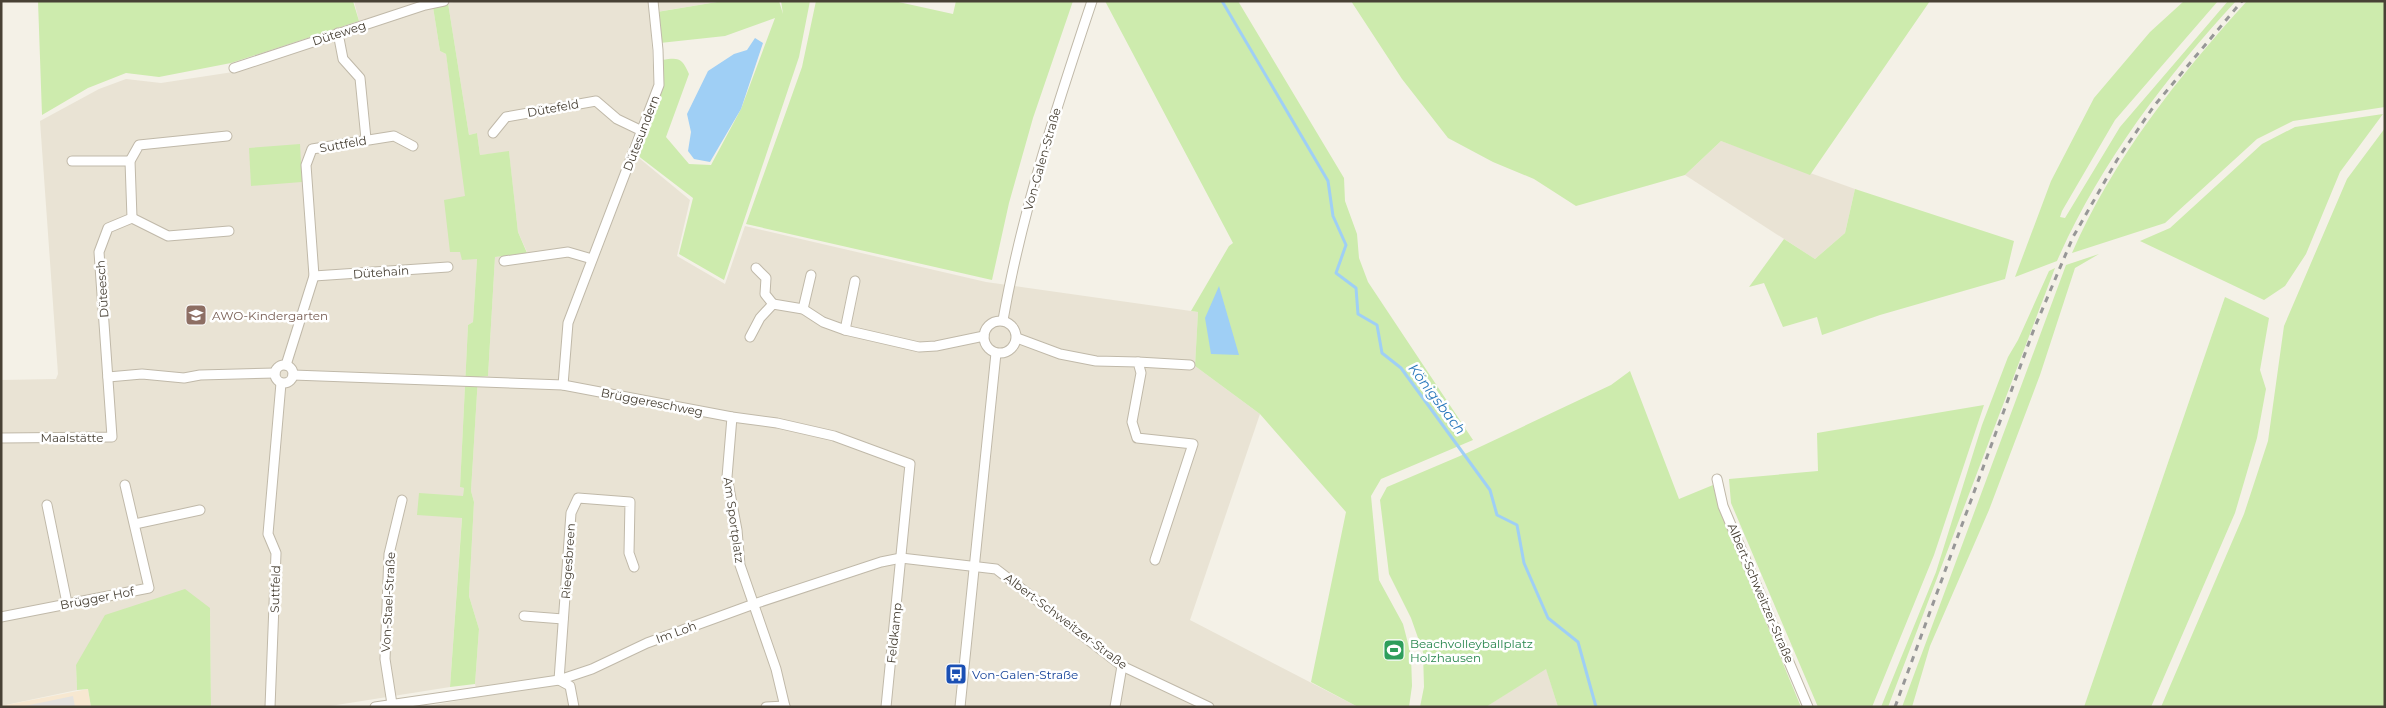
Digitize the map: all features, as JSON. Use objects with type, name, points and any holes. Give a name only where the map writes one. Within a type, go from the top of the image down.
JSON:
[{"type":"street","name":"Düteweg","points":[[234,68],[338,32],[444,1]]},
{"type":"street","name":"Dütesundern","points":[[563,385],[568,323],[659,85],[658,50],[652,1]]},
{"type":"street","name":"Von-Galen-Straße","points":[[1003,320],[1010,282],[1047,136],[1092,1]]},
{"type":"street","points":[[338,32],[343,59],[360,78],[366,139]]},
{"type":"street","name":"Dütefeld","points":[[493,132],[506,117],[596,101],[618,119],[642,131]]},
{"type":"street","points":[[227,136],[139,145],[130,161],[132,218],[168,236],[229,231]]},
{"type":"street","name":"Suttfeld","points":[[286,365],[314,276],[306,165],[312,149],[394,136],[413,146]]},
{"type":"street","points":[[72,162],[130,161]]},
{"type":"street","name":"Düteesch","points":[[108,377],[99,252],[108,228],[132,218]]},
{"type":"street","points":[[504,261],[568,252],[592,259]]},
{"type":"street","name":"Dütehain","points":[[314,276],[448,267]]},
{"type":"street","points":[[756,268],[766,278],[765,294],[773,304],[803,309],[823,322],[845,330],[920,346],[936,346],[984,336]]},
{"type":"street","points":[[803,309],[811,275]]},
{"type":"street","points":[[845,330],[855,281]]},
{"type":"street","points":[[750,337],[760,318],[773,304]]},
{"type":"street","points":[[1003,320],[1015,330],[1017,338],[1013,347],[1006,352],[996,353],[990,349],[984,336],[986,328],[992,322],[1003,320]]},
{"type":"street","points":[[1017,338],[1060,354],[1096,361],[1190,365]]},
{"type":"street","points":[[960,707],[976,565],[996,353]]},
{"type":"street","points":[[1138,362],[1142,373],[1132,422],[1137,438],[1193,444],[1155,560]]},
{"type":"street","points":[[286,365],[292,370],[293,375],[289,382],[281,383],[275,377],[275,373],[279,367],[286,365]]},
{"type":"street","points":[[108,377],[142,374],[184,378],[200,375],[275,373]]},
{"type":"street","name":"Brüggereschweg","points":[[293,375],[563,385],[732,417],[778,422],[834,436],[910,464],[901,558]]},
{"type":"street","name":"Maalstätte","points":[[1,438],[112,437],[108,377]]},
{"type":"street","name":"Suttfeld","points":[[270,707],[276,553],[268,534],[281,383]]},
{"type":"street","name":"Am Sportplatz","points":[[732,417],[727,477],[737,530],[740,565],[776,669],[785,706]]},
{"type":"street","name":"Albert-Schweitzer-Straße","points":[[1716,479],[1724,506],[1808,707]]},
{"type":"street","name":"Brügger Hof","points":[[1,617],[149,588],[125,486]]},
{"type":"street","name":"Riegesbreen","points":[[559,680],[571,513],[578,498],[630,502],[629,553],[634,567]]},
{"type":"street","name":"Von-Stael-Straße","points":[[392,704],[385,659],[389,554],[402,500]]},
{"type":"street","points":[[47,505],[67,603]]},
{"type":"street","points":[[135,524],[200,510]]},
{"type":"street","name":"Im Loh","points":[[375,707],[559,680],[592,669],[647,643],[754,604],[881,562],[901,558],[976,565]]},
{"type":"street","name":"Feldkamp","points":[[886,707],[901,558]]},
{"type":"street","name":"Albert-Schweitzer-Straße","points":[[976,565],[996,569],[1122,666],[1209,707]]},
{"type":"street","points":[[524,616],[563,620]]},
{"type":"street","points":[[1115,707],[1122,666]]},
{"type":"street","points":[[559,680],[570,686],[574,707]]},
{"type":"street","points":[[766,707],[785,706]]},
{"type":"shaded area","points":[[354,1],[428,1],[359,21]]},
{"type":"shaded area","points":[[460,1],[723,1],[650,13],[654,85],[628,149],[690,200],[677,256],[725,284],[745,226],[986,282],[1198,312],[1195,366],[1260,414],[1190,620],[1358,707],[423,707],[478,697],[475,684],[479,629],[469,596],[474,502],[471,491],[478,377],[488,376],[495,257],[527,252],[518,232],[509,152],[480,155],[477,133],[469,135],[448,3]]},
{"type":"shaded area","points":[[433,7],[440,51],[446,54],[477,259],[473,322],[468,325],[460,487],[464,488],[450,687],[324,707],[211,707],[210,608],[76,665],[77,690],[1,706],[1,380],[56,379],[58,374],[40,121],[99,89],[126,79],[161,83],[233,72]]},
{"type":"shaded area","points":[[1721,141],[1855,189],[1845,233],[1815,259],[1685,175]]},
{"type":"shaded area","points":[[1546,668],[1558,707],[1486,707]]},
{"type":"shaded area","points":[[88,689],[91,707],[1,707],[1,706]]},
{"type":"shaded area","points":[[73,696],[75,707],[20,707]]},
{"type":"green space","points":[[38,1],[353,1],[359,21],[231,63],[159,77],[126,73],[88,88],[42,115]]},
{"type":"green space","points":[[723,1],[779,1],[783,14],[781,1],[810,1],[799,57],[724,280],[679,254],[693,198],[637,155],[661,90],[662,60],[676,59],[682,62],[689,74],[666,137],[689,164],[711,165],[741,109],[775,18],[725,36],[660,43],[657,12]]},
{"type":"green space","points":[[816,1],[894,1],[953,14],[956,1],[1073,1],[1033,118],[1009,203],[992,280],[746,224],[802,67]]},
{"type":"green space","points":[[1105,1],[1238,1],[1344,178],[1345,201],[1357,234],[1359,258],[1368,282],[1473,440],[1381,479],[1371,496],[1379,580],[1403,624],[1411,655],[1412,686],[1409,707],[1358,707],[1311,682],[1346,512],[1260,414],[1195,366],[1198,312],[1191,311],[1229,246],[1233,243]]},
{"type":"green space","points":[[1351,1],[1930,1],[1810,175],[1721,141],[1685,175],[1576,206],[1534,179],[1493,162],[1448,138],[1402,79]]},
{"type":"green space","points":[[2184,1],[2218,1],[2115,120],[2060,217],[2065,218],[2120,127],[2228,1],[2236,1],[2159,92],[2113,157],[2074,225],[2057,261],[2015,277],[2051,181],[2094,98],[2150,32]]},
{"type":"green space","points":[[2247,1],[2385,1],[2385,107],[2293,121],[2257,139],[2165,223],[2072,253],[2088,218],[2107,185],[2149,120],[2196,59]]},
{"type":"green space","points":[[448,3],[469,135],[477,133],[480,155],[509,151],[518,232],[527,253],[495,257],[488,376],[478,377],[471,491],[474,502],[469,596],[479,629],[475,684],[450,687],[462,518],[417,515],[419,493],[463,496],[464,488],[460,487],[468,325],[473,322],[477,259],[462,260],[460,252],[450,252],[444,200],[465,196],[446,54],[440,51],[433,7]]},
{"type":"green space","points":[[2383,114],[2340,172],[2306,254],[2285,286],[2264,300],[2140,241],[2170,228],[2262,144],[2295,127]]},
{"type":"green space","points":[[2385,128],[2385,707],[2161,707],[2244,514],[2268,441],[2284,326],[2347,179]]},
{"type":"green space","points":[[300,144],[302,182],[251,186],[249,148]]},
{"type":"green space","points":[[1855,189],[2014,241],[2005,279],[1880,315],[1822,335],[1817,317],[1783,327],[1764,283],[1749,287],[1784,239],[1815,259],[1845,233]]},
{"type":"green space","points":[[2099,254],[2075,268],[2040,375],[1989,510],[1930,646],[1912,707],[1902,707],[2066,265]]},
{"type":"green space","points":[[2055,268],[1888,707],[1881,707],[1936,572],[1982,425],[2008,357],[2018,340],[2049,271]]},
{"type":"green space","points":[[2225,297],[2269,318],[2260,370],[2266,389],[2257,438],[2235,513],[2151,707],[2084,707]]},
{"type":"green space","points":[[1630,371],[1679,499],[1713,485],[1719,509],[1801,707],[1558,707],[1546,669],[1486,707],[1420,707],[1424,687],[1423,652],[1411,618],[1389,574],[1380,500],[1387,487],[1467,453],[1611,385]]},
{"type":"green space","points":[[1984,405],[1934,555],[1872,707],[1818,707],[1731,503],[1729,479],[1818,471],[1817,433]]},
{"type":"green space","points":[[185,589],[210,608],[211,707],[91,707],[88,689],[77,690],[76,665],[105,615]]},
{"type":"water","points":[[755,38],[763,43],[741,109],[710,162],[694,159],[688,151],[691,132],[687,114],[708,71],[734,54],[747,50]]},
{"type":"water","points":[[1219,286],[1239,355],[1211,354],[1205,318]]},
{"type":"waterway","name":"Königsbach","points":[[1222,1],[1328,181],[1333,216],[1346,245],[1336,273],[1356,288],[1358,314],[1377,325],[1382,353],[1401,368],[1490,490],[1497,515],[1517,525],[1524,563],[1548,618],[1578,642],[1596,707]]},
{"type":"railway","points":[[1895,707],[2034,329],[2073,237],[2117,160],[2154,106],[2242,1]]},
{"type":"place","name":"AWO-Kindergarten","points":[[196,315]]},
{"type":"place","name":"Beachvolleyballplatz Holzhausen","points":[[1394,650]]},
{"type":"place","name":"Von-Galen-Straße","points":[[956,674]]}]
